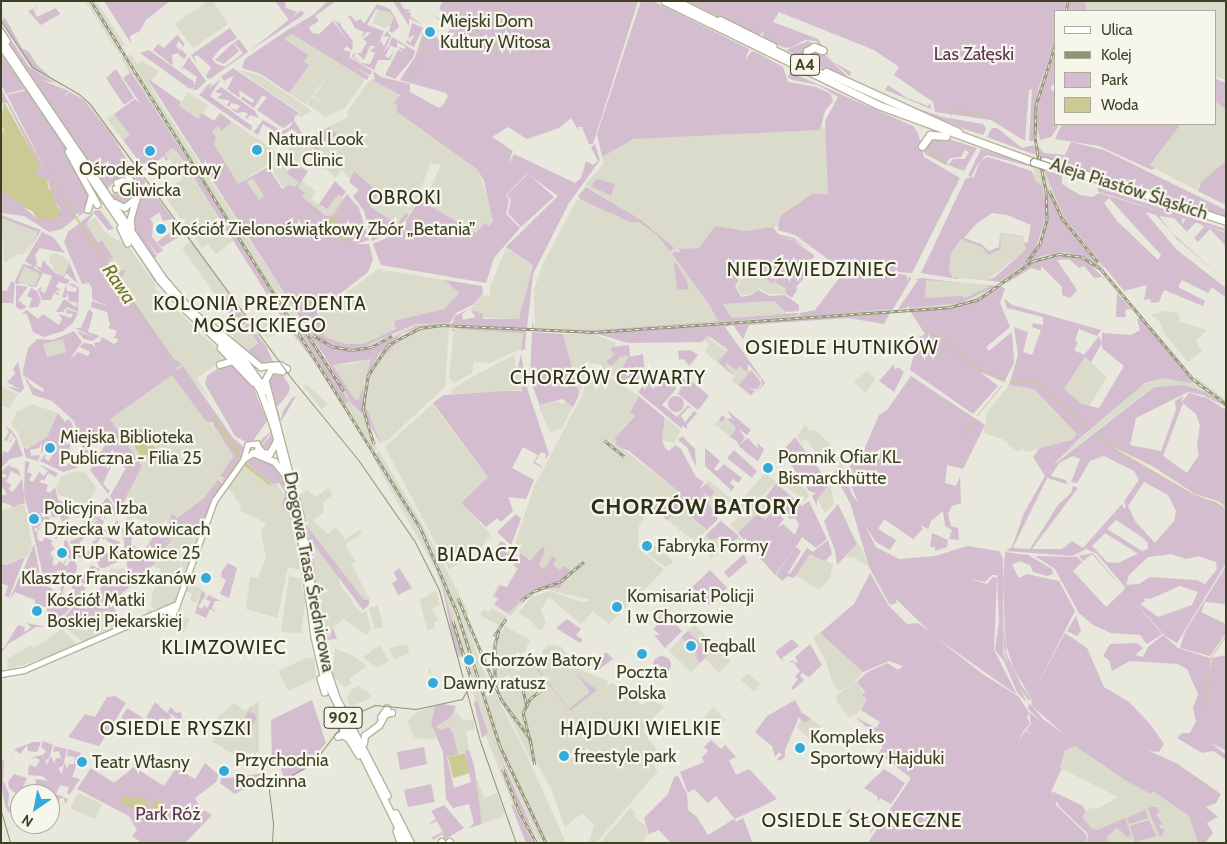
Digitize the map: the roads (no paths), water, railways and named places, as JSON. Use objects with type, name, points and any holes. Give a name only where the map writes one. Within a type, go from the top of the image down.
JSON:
[{"type":"highway","name":"A4","points":[[665,1],[824,80],[895,112],[976,142]]},
{"type":"highway","name":"A4","points":[[676,1],[845,85],[958,132],[976,142]]},
{"type":"highway","points":[[774,46],[958,132]]},
{"type":"highway","points":[[814,66],[807,59],[807,51],[812,47],[822,50]]},
{"type":"highway","points":[[824,80],[846,95]]},
{"type":"highway","points":[[907,121],[946,136]]},
{"type":"highway","points":[[922,146],[930,135],[976,142]]},
{"type":"highway","name":"Aleja Piastów Śląskich","points":[[976,142],[1226,226]]},
{"type":"highway","name":"Aleja Piastów Śląskich","points":[[1048,166],[1226,221]]},
{"type":"main road","points":[[684,1],[774,46]]},
{"type":"main road","points":[[1,32],[15,59]]},
{"type":"main road","name":"902","points":[[1,38],[172,290],[248,362],[272,404]]},
{"type":"main road","name":"902","points":[[1,45],[170,294],[241,362],[264,398]]},
{"type":"main road","points":[[1,52],[24,79]]},
{"type":"main road","points":[[51,119],[98,206]]},
{"type":"main road","points":[[128,175],[138,197],[130,224],[140,243]]},
{"type":"main road","points":[[108,197],[121,208],[132,205],[136,198],[132,189],[126,186],[116,186],[123,181],[133,185]]},
{"type":"main road","points":[[88,210],[93,202],[90,192]]},
{"type":"main road","points":[[115,214],[128,243]]},
{"type":"main road","points":[[200,318],[226,335],[262,368],[274,364],[280,365],[285,371],[275,369],[268,373],[268,389]]},
{"type":"main road","points":[[221,348],[264,398]]},
{"type":"main road","points":[[248,356],[259,369],[272,404]]},
{"type":"main road","points":[[220,365],[234,361]]},
{"type":"main road","name":"Drogowa Trasa Średnicowa","points":[[264,398],[288,481],[302,543],[319,660],[334,700],[406,843]]},
{"type":"main road","name":"Drogowa Trasa Średnicowa","points":[[272,404],[306,542],[323,658],[348,719],[411,843]]},
{"type":"main road","points":[[1,674],[26,669],[162,612],[171,610],[178,602],[214,502],[253,442],[262,453],[272,454],[276,448],[276,436]]},
{"type":"main road","points":[[243,460],[259,448]]},
{"type":"main road","points":[[247,449],[278,464],[288,481]]},
{"type":"main road","points":[[319,660],[326,692]]},
{"type":"main road","points":[[365,751],[363,738],[380,725],[383,712]]},
{"type":"main road","points":[[348,719],[358,730],[370,731]]},
{"type":"main road","points":[[343,729],[373,775]]},
{"type":"main road","points":[[338,737],[343,735],[348,738]]},
{"type":"main road","points":[[388,805],[401,843]]},
{"type":"water","points":[[1,84],[53,182],[127,296],[215,420],[213,425],[213,418],[124,293],[54,185]]},
{"type":"water","points":[[4,102],[40,166],[35,174],[47,180],[49,189],[54,192],[53,200],[62,213],[53,220],[38,220],[32,211],[21,206],[21,202],[17,203],[1,189],[1,127],[6,136],[1,123]]},
{"type":"water","points":[[334,216],[343,230],[344,236],[349,237],[350,243],[324,229],[323,220],[328,221]]},
{"type":"water","points":[[142,429],[156,449],[143,458],[129,439]]},
{"type":"water","points":[[465,753],[470,773],[453,778],[448,757]]},
{"type":"water","points":[[124,796],[149,800],[138,811],[120,803]]},
{"type":"water","points":[[158,799],[166,805],[164,814],[155,820],[145,820],[142,816]]},
{"type":"waterway","points":[[422,42],[422,50]]},
{"type":"waterway","points":[[410,73],[415,66],[421,65],[421,51]]},
{"type":"waterway","points":[[950,115],[952,110],[983,115]]},
{"type":"waterway","points":[[927,154],[941,140]]},
{"type":"waterway","points":[[928,153],[947,164]]},
{"type":"waterway","points":[[917,317],[926,330],[954,347],[970,364],[1005,381]]},
{"type":"waterway","points":[[1009,382],[1034,381],[1090,429]]},
{"type":"waterway","points":[[977,415],[1001,385]]},
{"type":"waterway","name":"Rawa","points":[[213,418],[246,465],[269,483]]},
{"type":"waterway","points":[[960,436],[975,418]]},
{"type":"waterway","points":[[1095,434],[1115,449],[1191,493],[1226,508]]},
{"type":"waterway","points":[[1205,712],[1210,658],[1226,635]]},
{"type":"waterway","points":[[429,670],[430,674]]},
{"type":"tram line","points":[[1,21],[32,67],[79,94],[90,104],[292,379],[359,461],[415,542],[439,590],[480,741],[516,843]]},
{"type":"tram line","points":[[272,843],[273,823],[269,788],[313,763],[348,717],[375,705],[416,709],[462,699],[467,690]]},
{"type":"tram line","points":[[1,811],[10,843]]},
{"type":"railway","points":[[91,1],[420,527],[457,612],[500,746],[546,843]]},
{"type":"railway","points":[[1066,10],[1068,1]]},
{"type":"railway","points":[[1039,162],[1035,138],[1036,105],[1054,49]]},
{"type":"railway","points":[[1027,262],[1040,244],[1047,219],[1046,191],[1039,156]]},
{"type":"railway","points":[[1049,190],[1062,218],[1098,262]]},
{"type":"railway","points":[[374,444],[363,409],[368,376],[388,345],[420,328],[442,325],[595,332],[950,307],[979,299],[1033,261],[1059,254],[1082,257],[1101,269],[1193,379],[1226,404]]},
{"type":"railway","points":[[306,332],[344,391]]},
{"type":"railway","points":[[313,335],[331,346],[352,350],[371,347],[392,336]]},
{"type":"railway","points":[[604,440],[624,456]]},
{"type":"railway","points":[[521,601],[534,591],[561,581],[584,562]]},
{"type":"railway","points":[[458,598],[501,699],[529,737]]},
{"type":"railway","points":[[494,636],[506,619]]},
{"type":"railway","points":[[453,621],[471,678]]},
{"type":"railway","points":[[495,678],[495,644],[499,631]]},
{"type":"railway","points":[[515,679],[523,690],[527,706]]},
{"type":"railway","points":[[531,744],[523,713],[530,699],[540,691]]},
{"type":"railway","points":[[530,738],[535,765]]},
{"type":"railway","points":[[503,769],[519,811],[537,843]]},
{"type":"place","name":"Miejski Dom Kultury Witosa","points":[[430,32]]},
{"type":"place","name":"Natural Look | NL Clinic","points":[[257,150]]},
{"type":"place","name":"Ośrodek Sportowy Gliwicka","points":[[150,151]]},
{"type":"place","name":"Kościół Zielonoświątkowy Zbór „Betania”","points":[[161,229]]},
{"type":"place","name":"Miejska Biblioteka Publiczna - Filia 25","points":[[50,448]]},
{"type":"place","name":"Pomnik Ofiar KL Bismarckhütte","points":[[768,468]]},
{"type":"place","name":"Policyjna Izba Dziecka w Katowicach","points":[[34,519]]},
{"type":"place","name":"Fabryka Formy","points":[[647,546]]},
{"type":"place","name":"FUP Katowice 25","points":[[62,553]]},
{"type":"place","name":"Klasztor Franciszkanów","points":[[206,578]]},
{"type":"place","name":"Komisariat Policji I w Chorzowie","points":[[617,607]]},
{"type":"place","name":"Kościół Matki Boskiej Piekarskiej","points":[[37,611]]},
{"type":"place","name":"Teqball","points":[[691,646]]},
{"type":"place","name":"Poczta Polska","points":[[642,654]]},
{"type":"place","name":"Chorzów Batory","points":[[469,660]]},
{"type":"place","name":"Dawny ratusz","points":[[433,683]]},
{"type":"place","name":"Kompleks Sportowy Hajduki","points":[[800,748]]},
{"type":"place","name":"freestyle park","points":[[564,756]]},
{"type":"place","name":"Teatr Własny","points":[[82,762]]},
{"type":"place","name":"Przychodnia Rodzinna","points":[[224,771]]},
{"type":"district","name":"OBROKI","points":[[405,198]]},
{"type":"district","name":"NIEDŹWIEDZINIEC","points":[[812,270]]},
{"type":"district","name":"KOLONIA PREZYDENTA MOŚCICKIEGO","points":[[260,315]]},
{"type":"district","name":"OSIEDLE HUTNIKÓW","points":[[842,348]]},
{"type":"district","name":"CHORZÓW CZWARTY","points":[[608,378]]},
{"type":"district","name":"CHORZÓW BATORY","points":[[696,507]]},
{"type":"district","name":"BIADACZ","points":[[478,555]]},
{"type":"district","name":"KLIMZOWIEC","points":[[224,647]]},
{"type":"district","name":"OSIEDLE RYSZKI","points":[[176,729]]},
{"type":"district","name":"HAJDUKI WIELKIE","points":[[641,729]]},
{"type":"district","name":"OSIEDLE SŁONECZNE","points":[[862,821]]},
{"type":"park label","name":"Las Załęski","points":[[974,54]]},
{"type":"park label","name":"Park Róż","points":[[168,814]]}]
